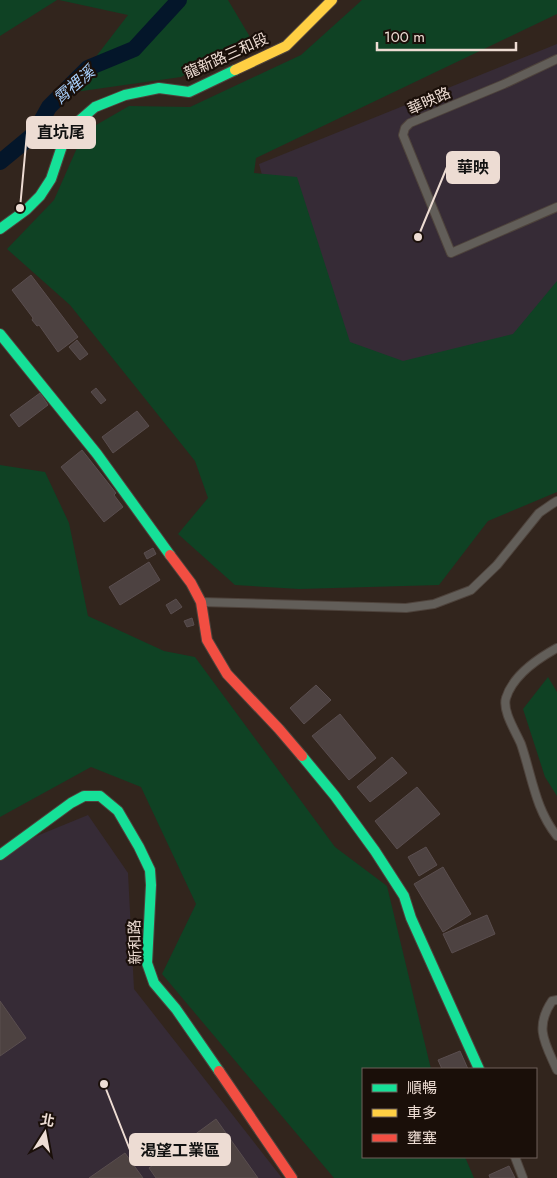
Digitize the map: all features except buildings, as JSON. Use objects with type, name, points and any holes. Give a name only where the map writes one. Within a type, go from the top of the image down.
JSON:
[{"type":"street","name":"龍新路三和段","points":[[0,229],[26,210],[40,196],[51,179],[62,146],[73,126],[95,107],[125,95],[159,88],[189,92],[286,46],[332,0]]},
{"type":"street","name":"華映路","points":[[557,59],[504,84],[410,123],[405,128],[403,135],[451,253],[557,206]]},
{"type":"street","points":[[0,334],[97,454],[191,583],[201,602],[207,640],[227,674],[279,729],[335,796],[375,851],[404,896],[411,918],[479,1068]]},
{"type":"street","points":[[201,602],[406,608],[434,604],[471,590],[497,565],[540,514],[557,501]]},
{"type":"street","points":[[557,648],[545,654],[517,678],[505,699],[510,721],[521,744],[536,799],[548,826],[557,836]]},
{"type":"street","name":"新和路","points":[[0,855],[71,803],[84,796],[100,796],[118,811],[150,870],[147,963],[154,983],[176,1008],[292,1178]]},
{"type":"street","points":[[557,1000],[552,1001],[546,1011],[542,1024],[542,1038],[557,1070]]},
{"type":"street","points":[[515,1158],[523,1178]]},
{"type":"shaded area","points":[[557,44],[557,310],[538,342],[327,410],[259,164]]},
{"type":"shaded area","points":[[88,815],[128,873],[134,989],[282,1178],[0,1178],[0,851]]},
{"type":"green space","points":[[0,0],[57,0],[0,36]]},
{"type":"green space","points":[[59,0],[228,0],[250,37],[181,77],[68,93],[128,15]]},
{"type":"green space","points":[[362,0],[557,0],[557,14],[256,158],[254,173],[297,177],[350,342],[403,361],[513,334],[557,281],[557,492],[488,521],[439,585],[299,589],[235,585],[178,534],[208,498],[195,461],[70,305],[7,249],[54,200],[84,132],[129,106],[190,107],[301,55]]},
{"type":"green space","points":[[0,465],[45,472],[69,523],[88,616],[164,651],[195,657],[335,847],[387,886],[431,1068],[362,1068],[362,1158],[465,1158],[474,1178],[334,1178],[162,974],[196,904],[141,787],[91,767],[0,817]]},
{"type":"green space","points":[[548,677],[557,692],[557,796],[545,777],[523,709]]},
{"type":"waterway","name":"霄裡溪","points":[[0,162],[34,134],[49,107],[88,68],[134,49],[179,0]]},
{"type":"traffic: fast","points":[[0,229],[26,210],[40,196],[51,179],[62,146],[73,126],[95,107],[125,95],[159,88],[189,92],[235,70]]},
{"type":"traffic: fast","points":[[0,334],[97,454],[170,555]]},
{"type":"traffic: fast","points":[[302,756],[335,796],[375,851],[404,896],[411,918],[479,1068]]},
{"type":"traffic: fast","points":[[0,855],[71,803],[84,796],[100,796],[118,811],[150,870],[147,963],[154,983],[176,1009],[219,1071]]},
{"type":"traffic: slow","points":[[235,70],[286,46],[332,0]]},
{"type":"traffic: jam","points":[[170,555],[191,583],[201,602],[207,640],[227,674],[302,756]]},
{"type":"traffic: jam","points":[[219,1071],[292,1178]]},
{"type":"place","name":"直坑尾","points":[[20,208]]},
{"type":"place","name":"華映","points":[[418,237]]},
{"type":"place","name":"渴望工業區","points":[[104,1084]]}]
